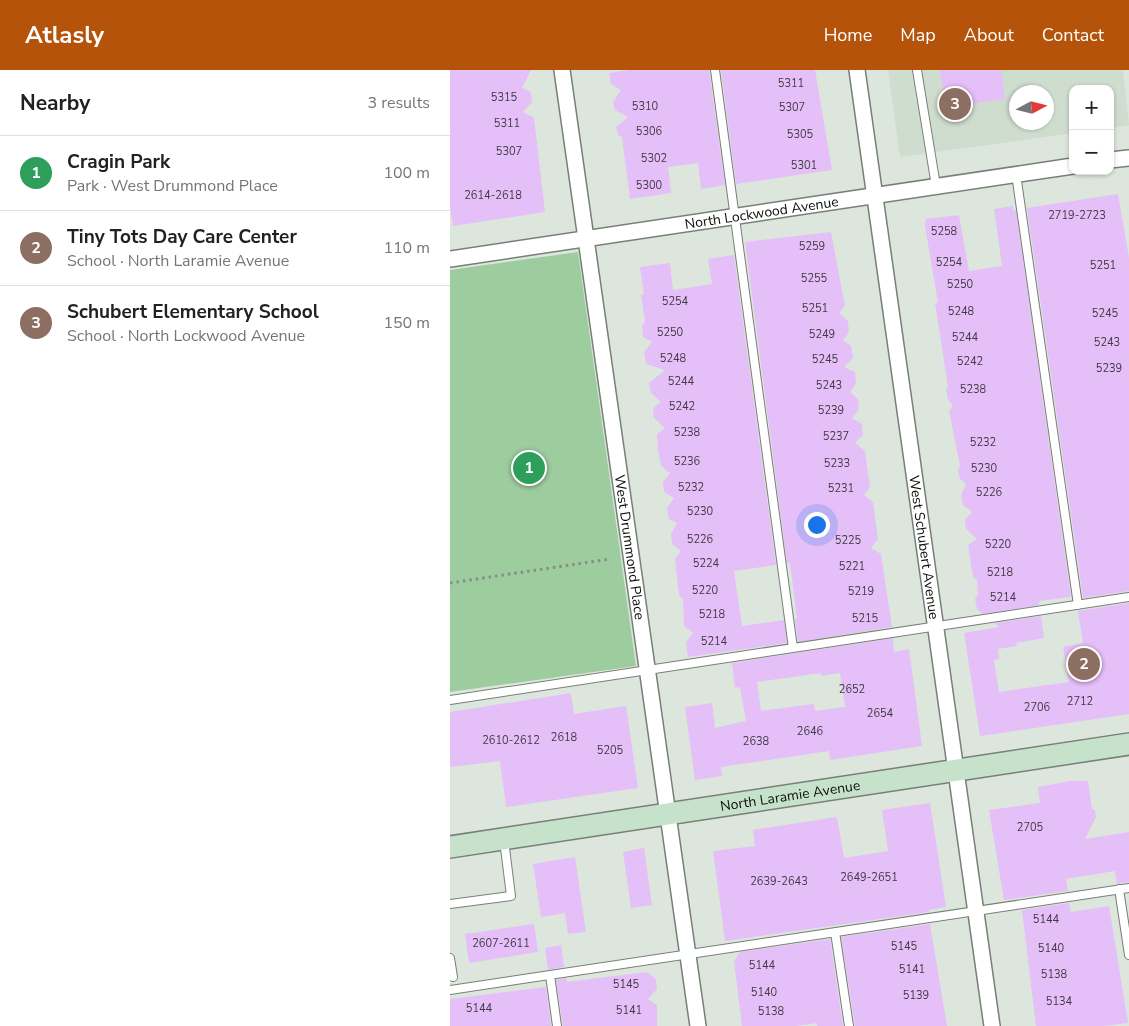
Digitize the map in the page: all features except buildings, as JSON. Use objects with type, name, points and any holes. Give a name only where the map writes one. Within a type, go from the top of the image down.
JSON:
[{"type":"street","name":"West Drummond Place","points":[[562,70],[698,1026]]},
{"type":"street","name":"West Schubert Avenue","points":[[858,70],[992,1026]]},
{"type":"street","points":[[1114,160],[1129,158]]},
{"type":"street","name":"North Lockwood Avenue","points":[[450,259],[1069,167]]},
{"type":"street","name":"North Laramie Avenue","points":[[450,847],[1129,744]]},
{"type":"lane","points":[[715,70],[793,648]]},
{"type":"lane","points":[[917,70],[936,186]]},
{"type":"lane","points":[[1016,174],[1078,605]]},
{"type":"lane","points":[[450,700],[1129,597]]},
{"type":"lane","points":[[450,904],[511,896],[504,838]]},
{"type":"lane","points":[[450,990],[1129,888]]},
{"type":"lane","points":[[1119,889],[1129,955]]},
{"type":"lane","points":[[835,932],[849,1026]]},
{"type":"lane","points":[[450,958],[453,977]]},
{"type":"lane","points":[[550,975],[557,1026]]},
{"type":"path","points":[[450,583],[610,559]]},
{"type":"shaded area","points":[[888,70],[1123,70],[1129,125],[1114,127],[1114,85],[1069,85],[1069,134],[900,157]]},
{"type":"green space","points":[[578,252],[636,666],[450,692],[450,270]]},
{"type":"place","name":"Schubert Elementary School","points":[[955,104]]},
{"type":"place","name":"Cragin Park","points":[[529,468]]},
{"type":"place","name":"Tiny Tots Day Care Center","points":[[1084,664]]}]
